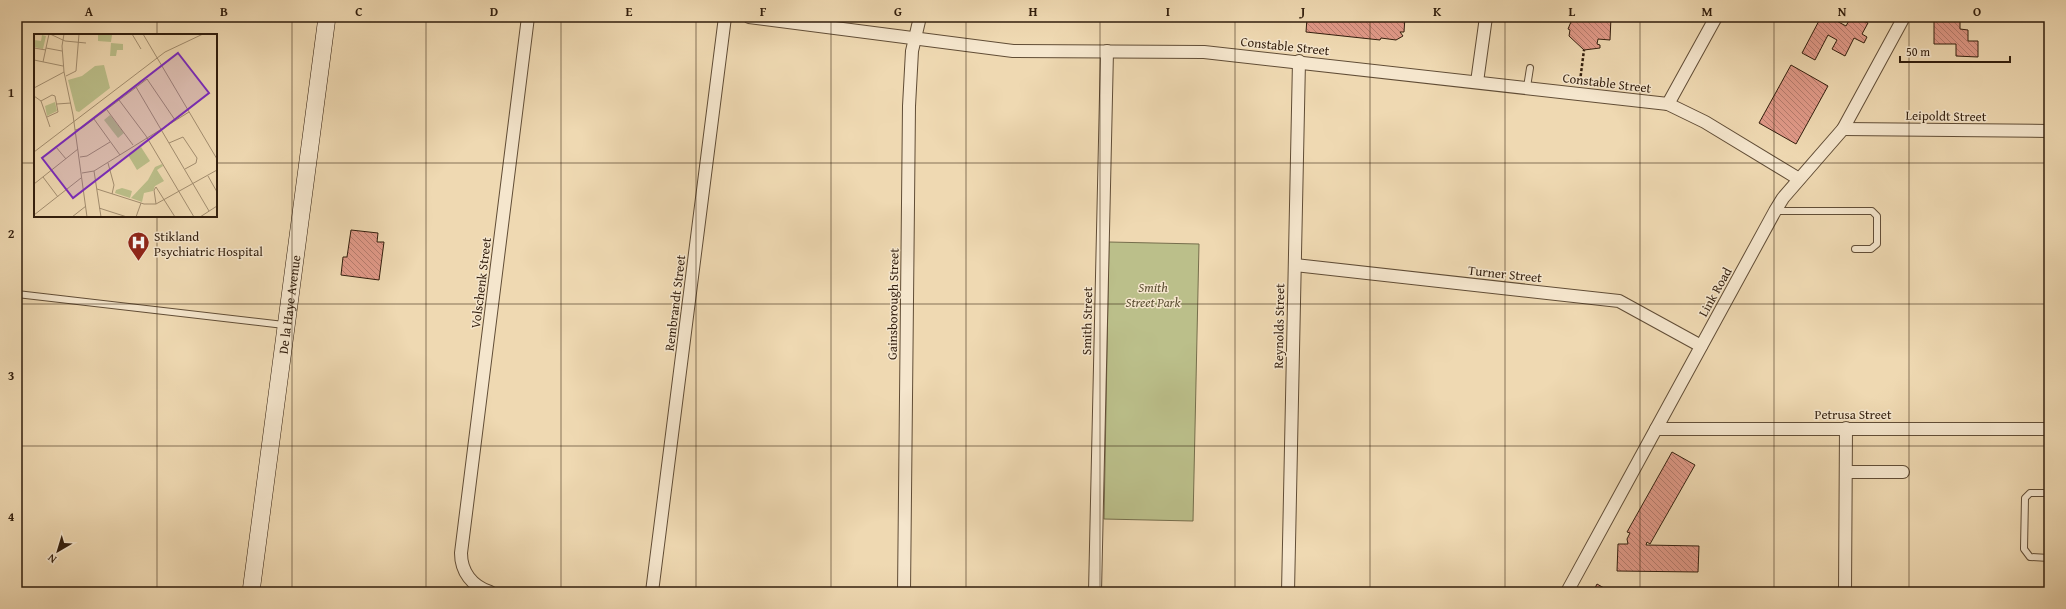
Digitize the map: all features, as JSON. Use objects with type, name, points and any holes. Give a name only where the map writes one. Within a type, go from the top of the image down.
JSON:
[{"type":"street","name":"De la Haye Avenue","points":[[251,592],[288,326],[327,17]]},
{"type":"street","name":"Volschenk Street","points":[[490,592],[474,584],[467,575],[461,564],[461,553],[528,17]]},
{"type":"street","name":"Rembrandt Street","points":[[652,592],[725,17]]},
{"type":"street","name":"Constable Street","points":[[749,17],[1013,51],[1204,52],[1300,61],[1668,104],[1705,122],[1799,179]]},
{"type":"street","name":"Gainsborough Street","points":[[904,592],[909,106],[912,51],[920,17]]},
{"type":"street","points":[[1477,82],[1486,17]]},
{"type":"street","points":[[1668,104],[1716,17]]},
{"type":"street","name":"Link Road","points":[[1567,592],[1775,211],[1783,198],[1843,129],[1904,17]]},
{"type":"street","name":"Smith Street","points":[[1095,592],[1107,51]]},
{"type":"street","name":"Reynolds Street","points":[[1288,592],[1300,61]]},
{"type":"street","name":"Leipoldt Street","points":[[1843,129],[2049,132]]},
{"type":"street","name":"Turner Street","points":[[1295,265],[1619,301],[1701,346]]},
{"type":"street","points":[[1845,592],[1846,428]]},
{"type":"street","name":"Petrusa Street","points":[[1656,429],[2049,429]]},
{"type":"street","points":[[1846,472],[1903,472]]},
{"type":"lane","points":[[1526,88],[1530,68]]},
{"type":"lane","points":[[1775,211],[1872,211],[1877,216],[1877,244],[1871,249],[1855,249]]},
{"type":"lane","points":[[17,294],[288,326]]},
{"type":"lane","points":[[2049,493],[2030,494],[2024,502],[2025,552],[2030,557],[2049,558]]},
{"type":"path","points":[[1578,93],[1584,50]]},
{"type":"green space","name":"Smith Street Park","points":[[1109,242],[1199,244],[1193,521],[1104,519]]},
{"type":"building","points":[[1301,17],[1405,17],[1404,32],[1400,32],[1403,36],[1396,40],[1381,38],[1380,40],[1306,32],[1307,18]]},
{"type":"building","points":[[1573,17],[1611,17],[1610,40],[1598,39],[1597,44],[1600,45],[1600,48],[1584,50],[1569,36],[1570,30],[1568,29]]},
{"type":"building","points":[[1821,17],[1829,17],[1846,26],[1851,17],[1855,17],[1868,23],[1862,34],[1867,37],[1864,43],[1854,38],[1845,56],[1832,49],[1837,40],[1828,35],[1815,60],[1802,53]]},
{"type":"building","points":[[1934,17],[1960,17],[1960,29],[1968,30],[1968,41],[1978,41],[1978,57],[1956,56],[1956,44],[1934,44]]},
{"type":"building","points":[[1791,65],[1828,86],[1796,144],[1759,123]]},
{"type":"building","points":[[351,230],[378,233],[377,242],[384,242],[379,280],[341,275],[343,257],[347,257]]},
{"type":"building","points":[[1672,452],[1695,465],[1650,544],[1647,542],[1646,545],[1699,546],[1698,572],[1617,571],[1618,544],[1628,544],[1627,539],[1630,533],[1627,532]]},
{"type":"building","points":[[1597,584],[1611,592],[1593,592]]},
{"type":"place","name":"Stikland Psychiatric Hospital","points":[[138,262]]}]
